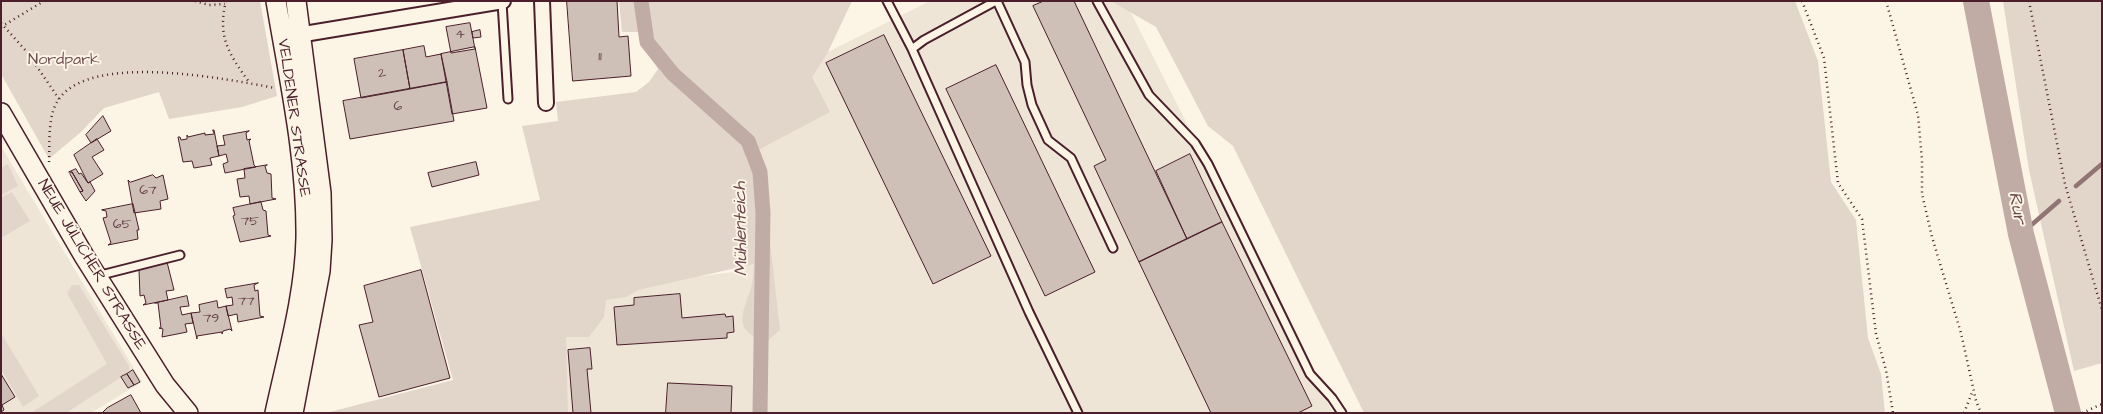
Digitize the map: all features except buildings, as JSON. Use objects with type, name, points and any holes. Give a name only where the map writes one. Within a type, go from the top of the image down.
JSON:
[{"type":"street","name":"VELDENER STRASSE","points":[[275,413],[304,268],[306,239],[306,195],[292,91],[276,1]]},
{"type":"street","name":"VELDENER STRASSE","points":[[294,413],[320,271],[322,240],[321,193],[302,35],[296,1]]},
{"type":"street","points":[[282,38],[502,1]]},
{"type":"street","points":[[542,1],[546,103]]},
{"type":"street","name":"NEUE JÜLICHER STRASSE","points":[[1,113],[96,276],[165,385],[188,413]]},
{"type":"lane","points":[[502,1],[508,99]]},
{"type":"lane","points":[[887,1],[912,49],[1029,312],[1078,413]]},
{"type":"lane","points":[[912,49],[924,40],[996,1],[1025,62],[1027,85],[1032,105],[1048,140],[1071,158],[1113,248]]},
{"type":"lane","points":[[1097,1],[1149,96],[1195,143],[1208,164],[1310,374],[1332,398],[1342,413]]},
{"type":"lane","points":[[96,276],[180,255]]},
{"type":"path","points":[[44,1],[2,25],[27,52],[59,98]]},
{"type":"path","points":[[195,1],[209,5],[226,3],[222,22],[226,45],[249,83]]},
{"type":"path","points":[[1802,1],[1824,58],[1838,183],[1862,220],[1876,334],[1886,370],[1893,413]]},
{"type":"path","points":[[1886,1],[1918,115],[1922,160],[1922,194],[1932,237],[1961,333],[1973,388],[1981,413]]},
{"type":"path","points":[[2028,1],[2065,184],[2102,310]]},
{"type":"path","points":[[48,194],[52,117],[59,98],[78,85],[93,78],[111,73],[133,71],[181,74],[292,91]]},
{"type":"path","points":[[1964,413],[1973,388]]},
{"type":"path","points":[[2082,413],[2102,404]]},
{"type":"shaded area","points":[[930,1],[1125,1],[1333,413],[540,413],[561,294],[742,271],[693,119]]},
{"type":"shaded area","points":[[1,146],[142,382],[91,413],[1,413]]},
{"type":"green space","name":"Nordpark","points":[[1,1],[260,1],[277,96],[242,107],[169,119],[159,92],[104,108],[82,131],[49,159],[1,74]]},
{"type":"green space","points":[[619,1],[852,1],[828,52],[812,77],[830,112],[745,157],[755,174],[768,189],[770,242],[780,330],[766,342],[748,332],[744,326],[742,320],[743,313],[752,285],[754,264],[638,290],[626,297],[606,300],[604,317],[589,337],[566,337],[568,413],[326,413],[453,380],[410,227],[540,200],[522,126],[558,121],[556,102],[636,92],[649,82],[658,69],[643,47],[639,32],[622,32]]},
{"type":"green space","points":[[1111,1],[1795,1],[1818,61],[1831,182],[1856,220],[1868,338],[1881,374],[1885,413],[1364,413],[1233,146],[1208,126],[1156,27]]},
{"type":"green space","points":[[2003,1],[2102,1],[2102,363],[2074,371],[2029,170]]},
{"type":"green space","points":[[8,164],[18,186],[1,195],[1,168]]},
{"type":"green space","points":[[12,192],[30,221],[1,238],[1,198]]},
{"type":"green space","points":[[72,285],[79,285],[129,366],[129,372],[66,413],[31,413],[107,364],[67,293]]},
{"type":"green space","points":[[1,333],[39,396],[23,407],[1,369]]},
{"type":"waterway","name":"Mühlenteich","points":[[641,1],[647,42],[673,74],[748,141],[760,172],[763,213],[760,413]]},
{"type":"waterway","name":"Rur","points":[[1976,1],[2021,234],[2068,413]]},
{"type":"waterway","points":[[2076,186],[2102,164]]},
{"type":"waterway","points":[[2021,234],[2059,201]]}]
